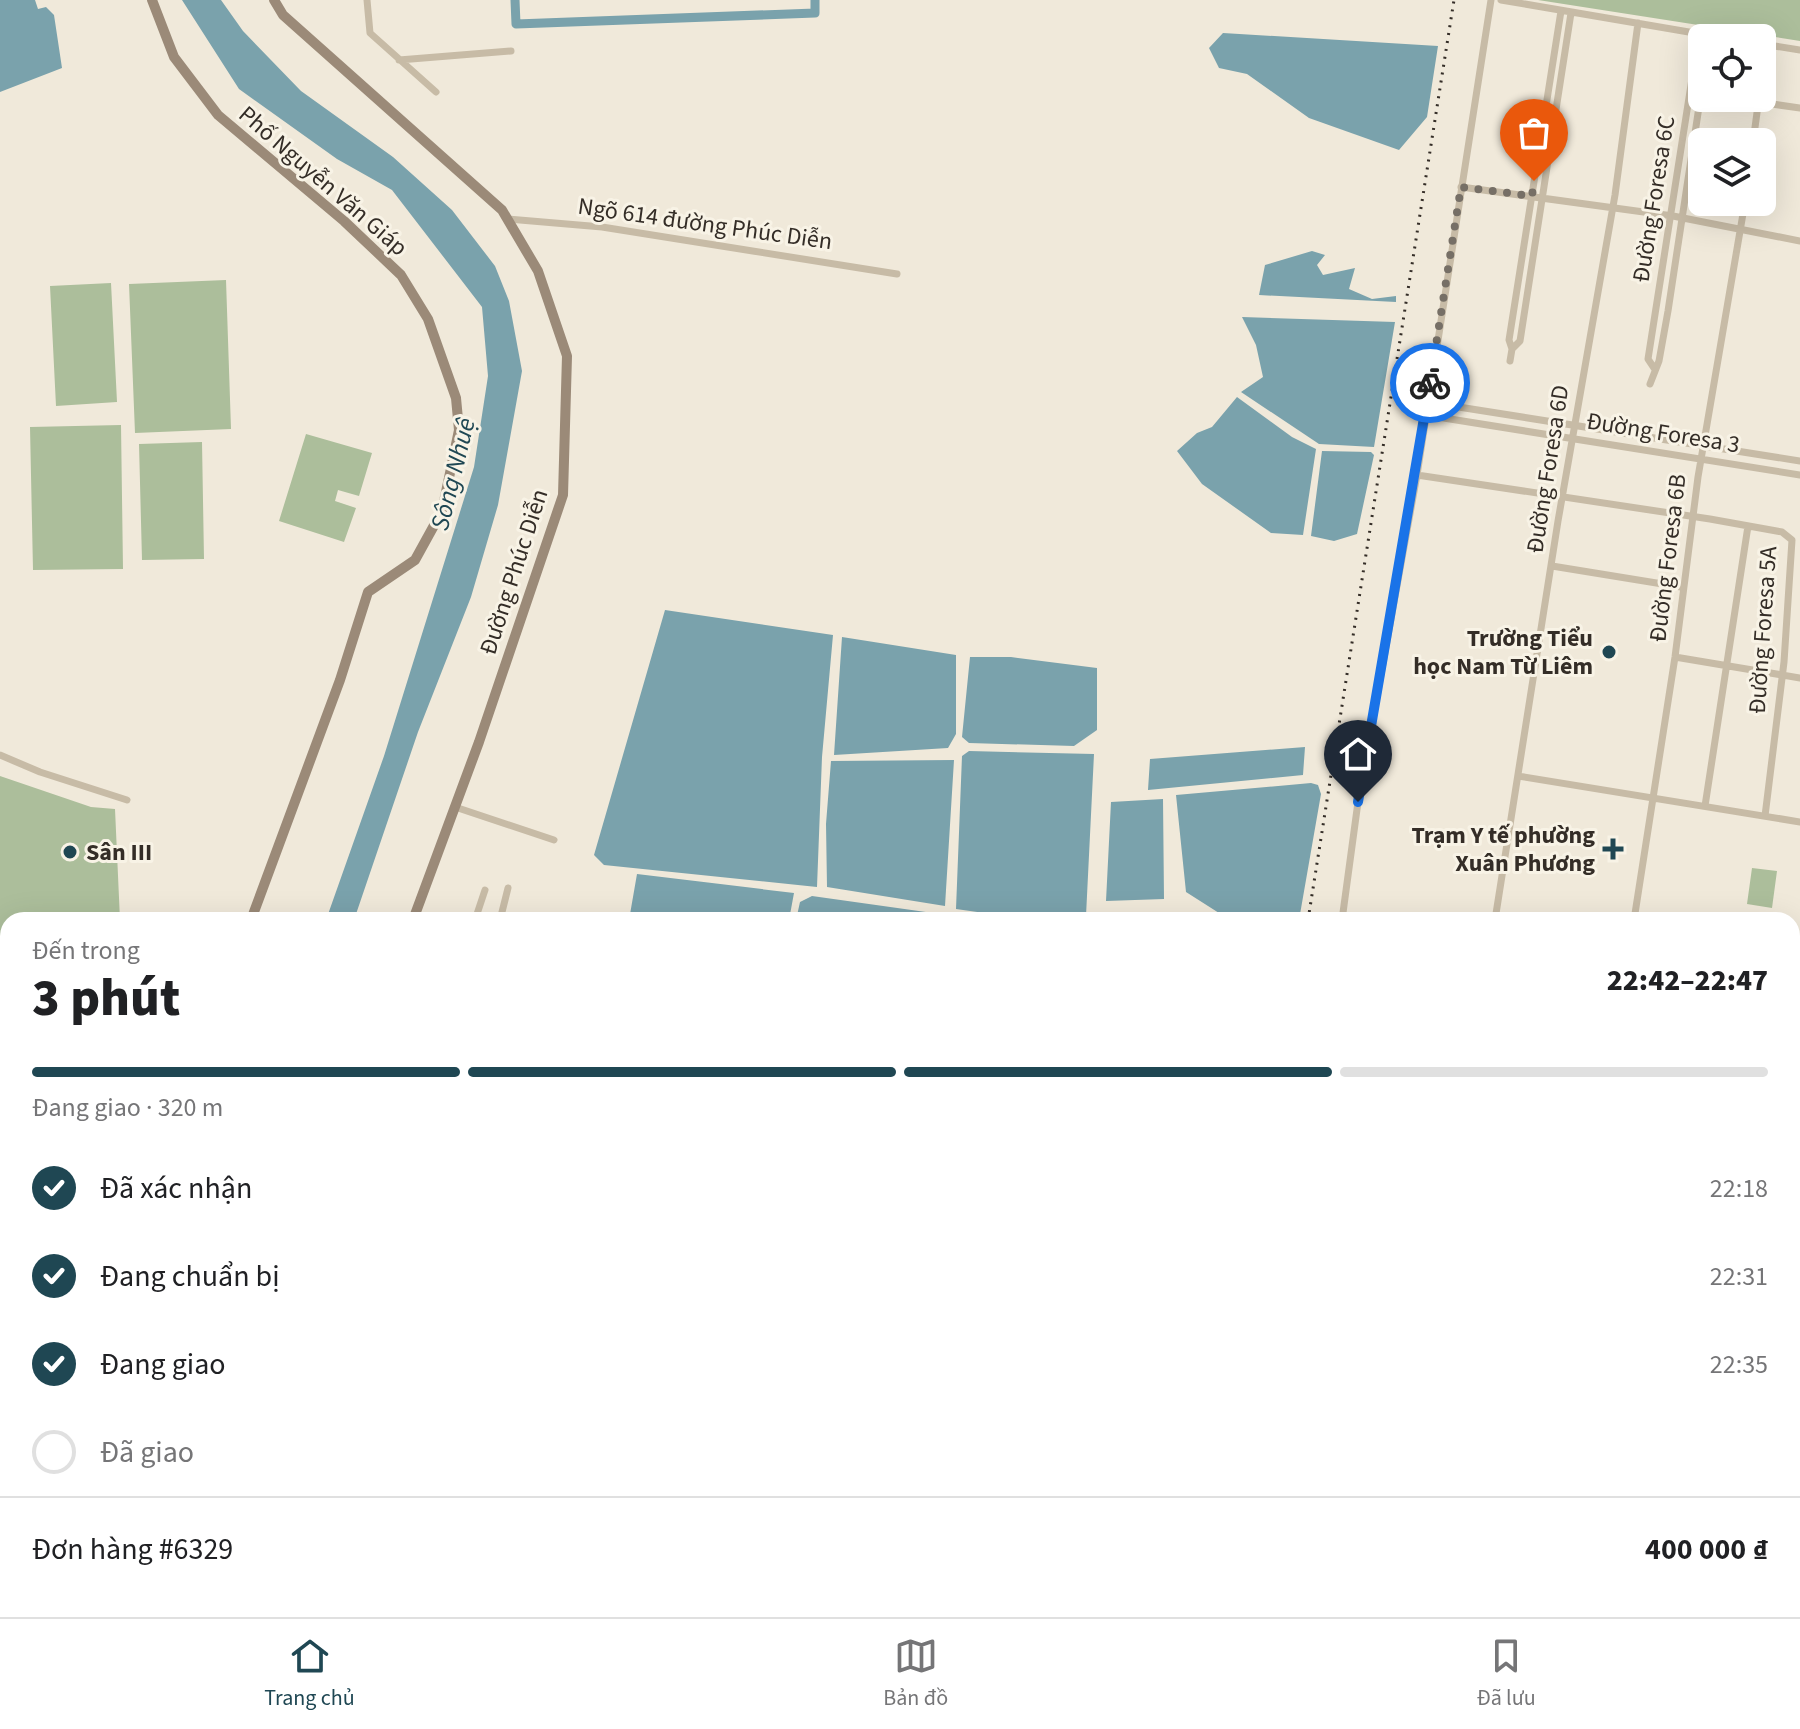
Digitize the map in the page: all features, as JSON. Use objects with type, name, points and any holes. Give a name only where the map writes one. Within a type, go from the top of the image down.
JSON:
[{"type":"street","name":"Phố Nguyễn Văn Giáp","points":[[152,0],[174,57],[218,115],[344,221],[401,275],[428,319],[456,398],[459,430],[442,511],[415,560],[368,592],[340,680],[254,912]]},
{"type":"street","name":"Đường Phúc Diễn","points":[[274,0],[283,15],[502,210],[538,271],[567,356],[563,495],[416,912]]},
{"type":"street","points":[[367,0],[370,33],[436,92]]},
{"type":"street","points":[[1343,912],[1358,802],[1417,475],[1491,0]]},
{"type":"street","points":[[1501,0],[1688,32]]},
{"type":"street","points":[[1510,361],[1512,349],[1509,340],[1561,11]]},
{"type":"street","points":[[1512,349],[1520,341],[1571,13]]},
{"type":"street","name":"Đường Foresa 6D","points":[[1496,912],[1562,497],[1613,208],[1638,23]]},
{"type":"street","points":[[1776,47],[1800,50]]},
{"type":"street","points":[[399,60],[511,51]]},
{"type":"street","points":[[1776,103],[1800,108]]},
{"type":"street","name":"Đường Foresa 6C","points":[[1654,368],[1648,359],[1688,111]]},
{"type":"street","name":"Đường Foresa 6C","points":[[1650,384],[1659,361],[1699,112]]},
{"type":"street","points":[[1461,187],[1673,216],[1800,241]]},
{"type":"street","name":"Đường Foresa 6B","points":[[1635,912],[1675,657],[1681,587],[1743,216]]},
{"type":"street","name":"Ngõ 614 đường Phúc Diễn","points":[[507,219],[602,227],[897,274]]},
{"type":"street","name":"Đường Foresa 3","points":[[1427,402],[1800,461]]},
{"type":"street","name":"Đường Foresa 3","points":[[1425,415],[1800,475]]},
{"type":"street","name":"Đường Foresa 5A","points":[[1417,475],[1692,516],[1782,532],[1792,540],[1783,675],[1765,816]]},
{"type":"street","points":[[1705,806],[1748,526]]},
{"type":"street","points":[[1552,566],[1681,587]]},
{"type":"street","points":[[1675,657],[1800,678]]},
{"type":"street","points":[[0,755],[40,772],[127,800]]},
{"type":"street","points":[[1518,776],[1800,822]]},
{"type":"street","points":[[455,807],[554,840]]},
{"type":"street","points":[[502,912],[508,888]]},
{"type":"street","points":[[478,912],[485,890]]},
{"type":"green space","points":[[1538,0],[1800,0],[1800,41],[1776,37],[1776,24],[1691,24]]},
{"type":"green space","points":[[226,280],[231,429],[135,433],[129,284]]},
{"type":"green space","points":[[111,283],[117,402],[56,406],[50,286]]},
{"type":"green space","points":[[121,425],[123,569],[33,570],[30,427]]},
{"type":"green space","points":[[306,434],[372,453],[359,496],[338,490],[335,501],[356,508],[344,542],[279,521]]},
{"type":"green space","points":[[202,442],[204,559],[142,560],[139,444]]},
{"type":"green space","name":"Sân III","points":[[0,776],[91,807],[115,809],[120,912],[0,912]]},
{"type":"green space","points":[[1752,868],[1777,871],[1772,908],[1747,904]]},
{"type":"water","points":[[0,0],[35,0],[38,9],[46,7],[54,15],[62,68],[0,92]]},
{"type":"water","points":[[182,0],[221,0],[243,31],[301,91],[393,157],[452,210],[495,266],[509,301],[522,371],[498,505],[471,597],[418,732],[357,912],[329,912],[384,756],[474,467],[488,376],[482,307],[392,190],[337,159],[239,89]]},
{"type":"water","points":[[1223,33],[1438,46],[1427,117],[1399,150],[1309,118],[1247,74],[1219,68],[1209,48]]},
{"type":"water","points":[[1312,251],[1325,255],[1317,265],[1323,275],[1355,268],[1349,289],[1372,299],[1396,296],[1396,302],[1259,295],[1265,265]]},
{"type":"water","points":[[1242,317],[1395,322],[1374,447],[1319,444],[1241,392],[1263,377],[1256,345]]},
{"type":"water","points":[[1237,397],[1292,437],[1316,449],[1303,535],[1271,533],[1202,484],[1177,451],[1197,433],[1212,427]]},
{"type":"water","points":[[1322,451],[1371,452],[1374,455],[1357,534],[1334,541],[1311,536]]},
{"type":"water","points":[[665,610],[833,635],[822,757],[817,887],[604,865],[594,855]]},
{"type":"water","points":[[842,637],[956,655],[956,734],[948,748],[834,755]]},
{"type":"water","points":[[970,657],[1011,657],[1097,668],[1097,730],[1074,746],[969,743],[962,737]]},
{"type":"water","points":[[1305,747],[1303,775],[1148,790],[1150,759]]},
{"type":"water","points":[[969,751],[1094,754],[1086,912],[978,912],[956,909],[962,756]]},
{"type":"water","points":[[954,760],[945,906],[827,887],[826,824],[831,761]]},
{"type":"water","points":[[1311,783],[1318,785],[1321,794],[1300,912],[1217,912],[1186,892],[1176,795]]},
{"type":"water","points":[[1163,799],[1164,899],[1106,901],[1111,802]]},
{"type":"water","points":[[637,874],[794,893],[790,912],[630,912]]},
{"type":"water","points":[[812,896],[926,912],[798,912],[800,902]]},
{"type":"waterway","points":[[515,0],[516,24],[815,13],[815,0]]},
{"type":"railway","points":[[1309,912],[1454,0]]},
{"type":"way so far","points":[[1430,383],[1461,187],[1532,196],[1534,181]]},
{"type":"place","name":"Trường Tiểu học Nam Từ Liêm","points":[[1609,652]]},
{"type":"place","name":"Trạm Y tế phường Xuân Phương","points":[[1613,849]]},
{"type":"place","name":"Sân III","points":[[70,852]]},
{"type":"route","points":[[1358,802],[1417,475],[1430,383]]},
{"type":"water label","name":"Sông Nhuệ","points":[[453,474]]}]
